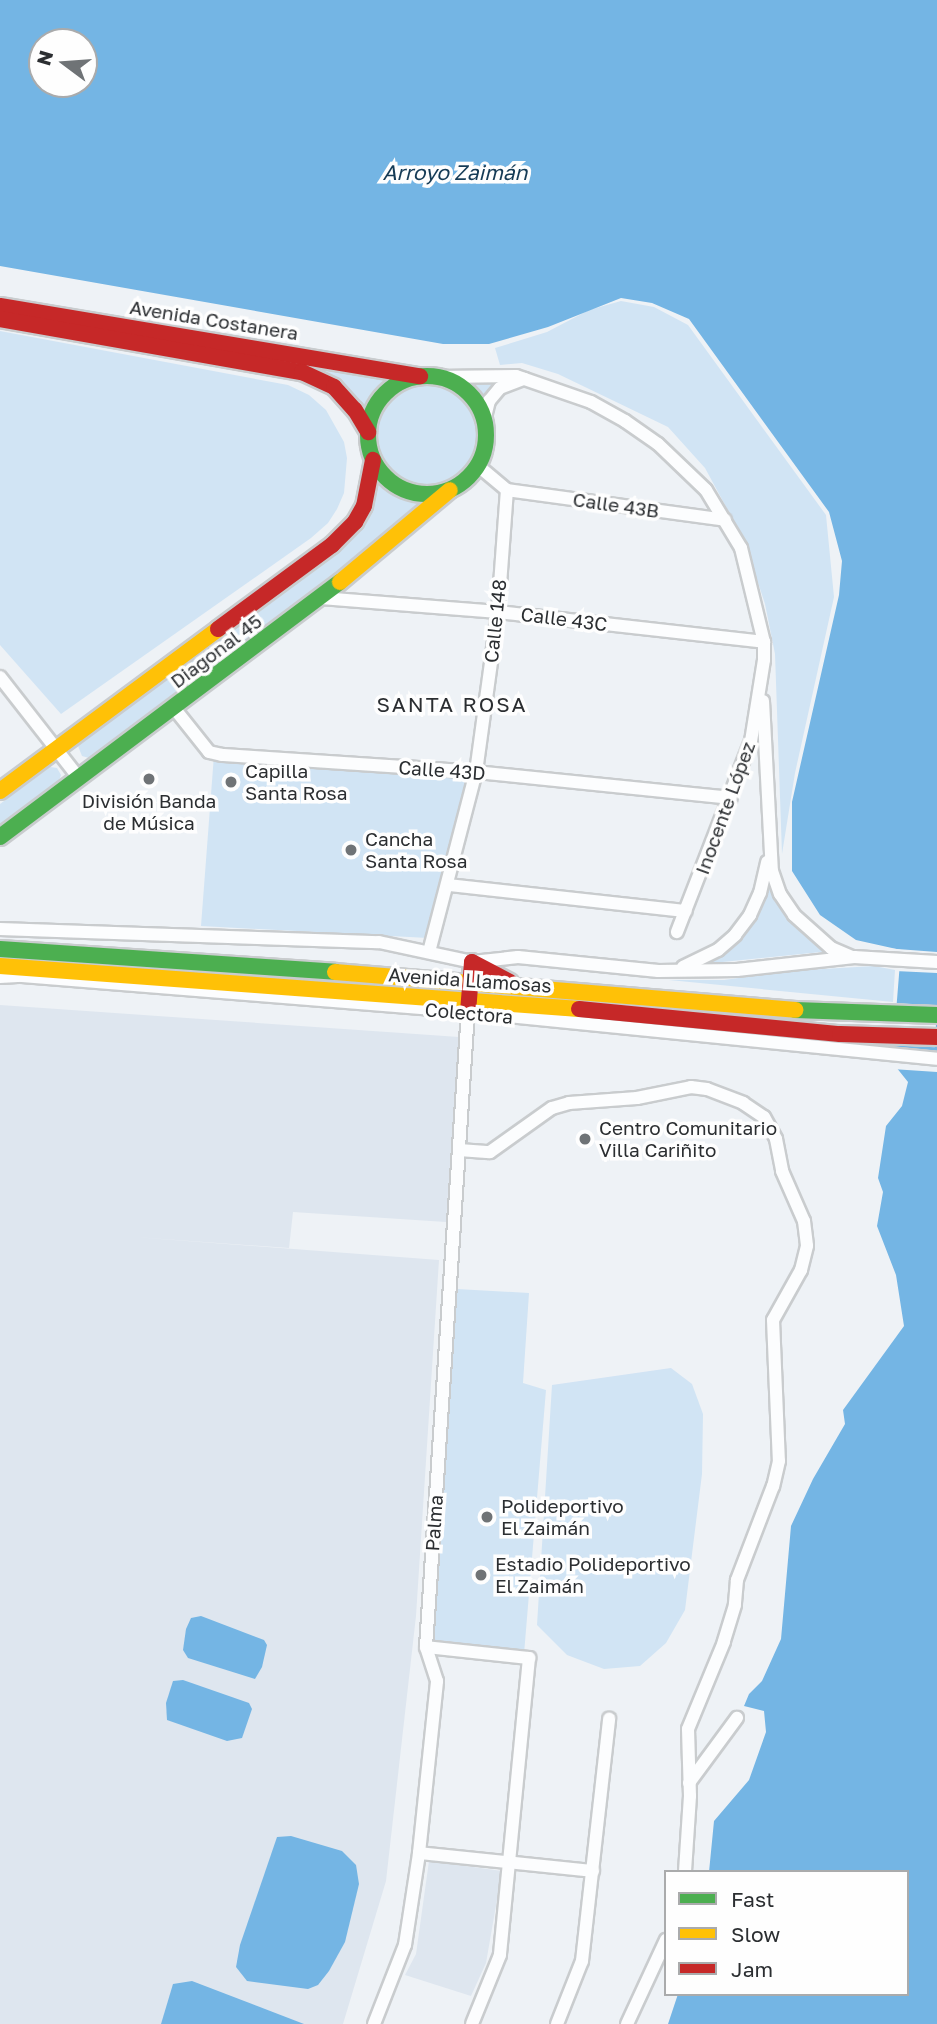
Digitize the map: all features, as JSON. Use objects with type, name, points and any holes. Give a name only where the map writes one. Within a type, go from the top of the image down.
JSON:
[{"type":"main road","name":"Avenida Costanera","points":[[0,306],[420,376]]},
{"type":"main road","name":"Avenida Costanera","points":[[0,319],[319,377],[334,387],[355,410],[368,432]]},
{"type":"main road","points":[[420,376],[439,377],[468,393],[484,421],[486,437],[478,466],[461,484],[450,490],[433,495],[406,491],[383,476],[373,460],[368,432],[370,418],[384,394],[407,379],[420,376]]},
{"type":"main road","name":"Diagonal 45","points":[[0,791],[332,545],[355,522],[364,506],[373,460]]},
{"type":"main road","name":"Diagonal 45","points":[[0,837],[321,598],[450,490]]},
{"type":"main road","name":"Avenida Llamosas","points":[[0,949],[516,985],[747,1007],[937,1015]]},
{"type":"main road","points":[[469,1006],[472,962],[516,985]]},
{"type":"main road","name":"Avenida Llamosas","points":[[0,966],[469,1006],[840,1034],[937,1037]]},
{"type":"street","name":"Inocente López","points":[[439,377],[512,376],[591,402],[658,444],[706,490],[741,548],[764,642],[751,741],[677,932]]},
{"type":"street","points":[[484,421],[489,401],[500,388],[525,379]]},
{"type":"street","points":[[478,466],[507,490]]},
{"type":"street","name":"Calle 43B","points":[[507,490],[725,520]]},
{"type":"street","name":"Calle 148","points":[[429,952],[449,885],[476,772],[498,612],[507,490]]},
{"type":"street","name":"Calle 43C","points":[[321,598],[498,612],[764,642]]},
{"type":"street","points":[[762,673],[772,871],[780,894],[793,915],[831,947],[853,957]]},
{"type":"street","points":[[0,677],[79,778]]},
{"type":"street","name":"Calle 43D","points":[[174,708],[209,752],[222,755],[476,772],[731,798]]},
{"type":"street","points":[[676,970],[718,950],[736,934],[760,893],[769,848]]},
{"type":"street","points":[[449,885],[686,911]]},
{"type":"street","points":[[0,929],[379,942],[472,962],[518,957],[676,970],[737,970],[853,957],[937,962]]},
{"type":"street","name":"Colectora","points":[[0,977],[22,976],[469,1006],[882,1055],[937,1059]]},
{"type":"street","name":"Palma","points":[[374,2024],[405,1945],[419,1853],[437,1681],[426,1647],[469,1006]]},
{"type":"street","points":[[459,1150],[490,1152],[544,1113],[569,1103],[637,1098],[691,1087],[707,1089],[743,1103],[764,1117],[776,1139],[782,1171],[804,1221],[807,1245],[801,1270],[773,1320],[779,1461],[774,1486],[737,1580],[735,1605],[724,1642],[688,1729],[689,1783],[685,1870]]},
{"type":"street","points":[[426,1647],[529,1658],[500,1955],[472,2024]]},
{"type":"street","points":[[689,1783],[737,1718]]},
{"type":"street","points":[[557,2024],[582,1961],[609,1719]]},
{"type":"street","points":[[419,1853],[593,1871]]},
{"type":"street","points":[[627,2024],[664,1944]]},
{"type":"shaded area","points":[[621,301],[654,307],[688,325],[826,515],[834,597],[795,773],[782,854],[775,654],[765,604],[744,540],[705,468],[668,427],[558,374],[522,363],[500,365],[495,348],[547,332],[589,310]]},
{"type":"shaded area","points":[[0,331],[288,385],[309,395],[326,410],[344,442],[347,458],[344,493],[328,523],[311,538],[61,714],[0,645]]},
{"type":"shaded area","points":[[304,365],[392,376],[373,393],[364,412],[342,382]]},
{"type":"shaded area","points":[[513,380],[485,409],[472,389],[462,382]]},
{"type":"shaded area","points":[[428,383],[448,387],[465,398],[476,415],[480,435],[476,455],[465,472],[448,483],[428,487],[408,483],[391,472],[380,455],[376,435],[380,415],[391,398],[408,387]]},
{"type":"shaded area","points":[[378,485],[400,498],[429,504],[89,758],[82,756],[78,746],[87,738],[345,544],[356,530]]},
{"type":"shaded area","points":[[214,755],[471,770],[428,938],[201,926]]},
{"type":"shaded area","points":[[50,767],[57,768],[61,775],[59,781],[0,825],[0,804]]},
{"type":"shaded area","points":[[769,873],[793,923],[802,933],[831,951],[703,964],[722,954],[748,929],[768,887]]},
{"type":"shaded area","points":[[874,966],[895,970],[893,1002],[669,980],[724,980],[789,971]]},
{"type":"shaded area","points":[[0,1005],[459,1037],[446,1222],[293,1212],[289,1248],[134,1237],[439,1260],[416,1616],[386,1881],[343,2024],[0,2024]]},
{"type":"shaded area","name":"Polideportivo El Zaimán","points":[[457,1289],[529,1293],[523,1383],[546,1390],[524,1654],[430,1644]]},
{"type":"shaded area","points":[[671,1368],[692,1384],[703,1414],[702,1474],[685,1610],[666,1643],[640,1666],[604,1669],[567,1655],[537,1625],[552,1385]]},
{"type":"shaded area","points":[[429,1861],[502,1871],[486,1963],[471,1996],[405,1975],[416,1954]]},
{"type":"water","name":"Arroyo Zaimán","points":[[0,0],[937,0],[937,2024],[668,2024],[677,1996],[909,1996],[909,1870],[709,1870],[714,1821],[749,1780],[766,1732],[764,1711],[744,1706],[749,1694],[762,1681],[781,1639],[791,1526],[813,1479],[845,1424],[843,1410],[904,1326],[896,1275],[877,1226],[883,1192],[878,1178],[886,1126],[902,1106],[908,1082],[892,1062],[901,950],[856,940],[820,915],[792,871],[792,802],[839,595],[842,561],[829,512],[689,319],[652,303],[621,298],[548,327],[489,344],[443,344],[0,266]]},
{"type":"water","points":[[201,1616],[264,1640],[267,1645],[262,1667],[255,1679],[188,1658],[183,1650],[186,1629],[191,1618]]},
{"type":"water","points":[[183,1680],[249,1703],[252,1709],[242,1738],[227,1741],[167,1720],[166,1703],[173,1681]]},
{"type":"water","points":[[291,1836],[342,1851],[356,1865],[359,1884],[345,1942],[318,1985],[308,1989],[247,1981],[236,1967],[240,1945],[277,1837]]},
{"type":"water","points":[[192,1981],[304,2024],[161,2024],[173,1984]]},
{"type":"pier","points":[[884,948],[937,952],[937,973],[895,971],[897,952]]},
{"type":"pier","points":[[893,1003],[937,1005],[935,1047],[891,1045]]},
{"type":"pier","points":[[889,1048],[937,1051],[937,1072],[892,1069],[888,1063]]},
{"type":"traffic: fast","points":[[427,376],[450,380],[469,393],[482,412],[486,435],[482,458],[469,477],[450,490],[427,494],[404,490],[385,477],[372,458],[368,435],[372,412],[385,393],[404,380],[427,376]]},
{"type":"traffic: fast","points":[[0,837],[340,582]]},
{"type":"traffic: fast","points":[[0,949],[335,972]]},
{"type":"traffic: fast","points":[[795,1010],[937,1015]]},
{"type":"traffic: slow","points":[[340,582],[450,490]]},
{"type":"traffic: slow","points":[[0,791],[218,629]]},
{"type":"traffic: slow","points":[[0,966],[579,1009]]},
{"type":"traffic: slow","points":[[335,972],[795,1010]]},
{"type":"traffic: jam","points":[[0,306],[420,376]]},
{"type":"traffic: jam","points":[[0,319],[302,372],[334,387],[355,410],[368,432]]},
{"type":"traffic: jam","points":[[218,629],[332,545],[355,522],[364,506],[373,460]]},
{"type":"traffic: jam","points":[[468,1012],[472,962],[510,982]]},
{"type":"traffic: jam","points":[[579,1009],[840,1034],[937,1037]]},
{"type":"place","name":"División Banda de Música","points":[[149,779]]},
{"type":"place","name":"Capilla Santa Rosa","points":[[231,782]]},
{"type":"place","name":"Cancha Santa Rosa","points":[[351,850]]},
{"type":"place","name":"Centro Comunitario Villa Cariñito","points":[[585,1139]]},
{"type":"place","name":"Polideportivo El Zaimán","points":[[487,1517]]},
{"type":"place","name":"Estadio Polideportivo El Zaimán","points":[[481,1575]]},
{"type":"district","name":"SANTA ROSA","points":[[452,704]]}]
